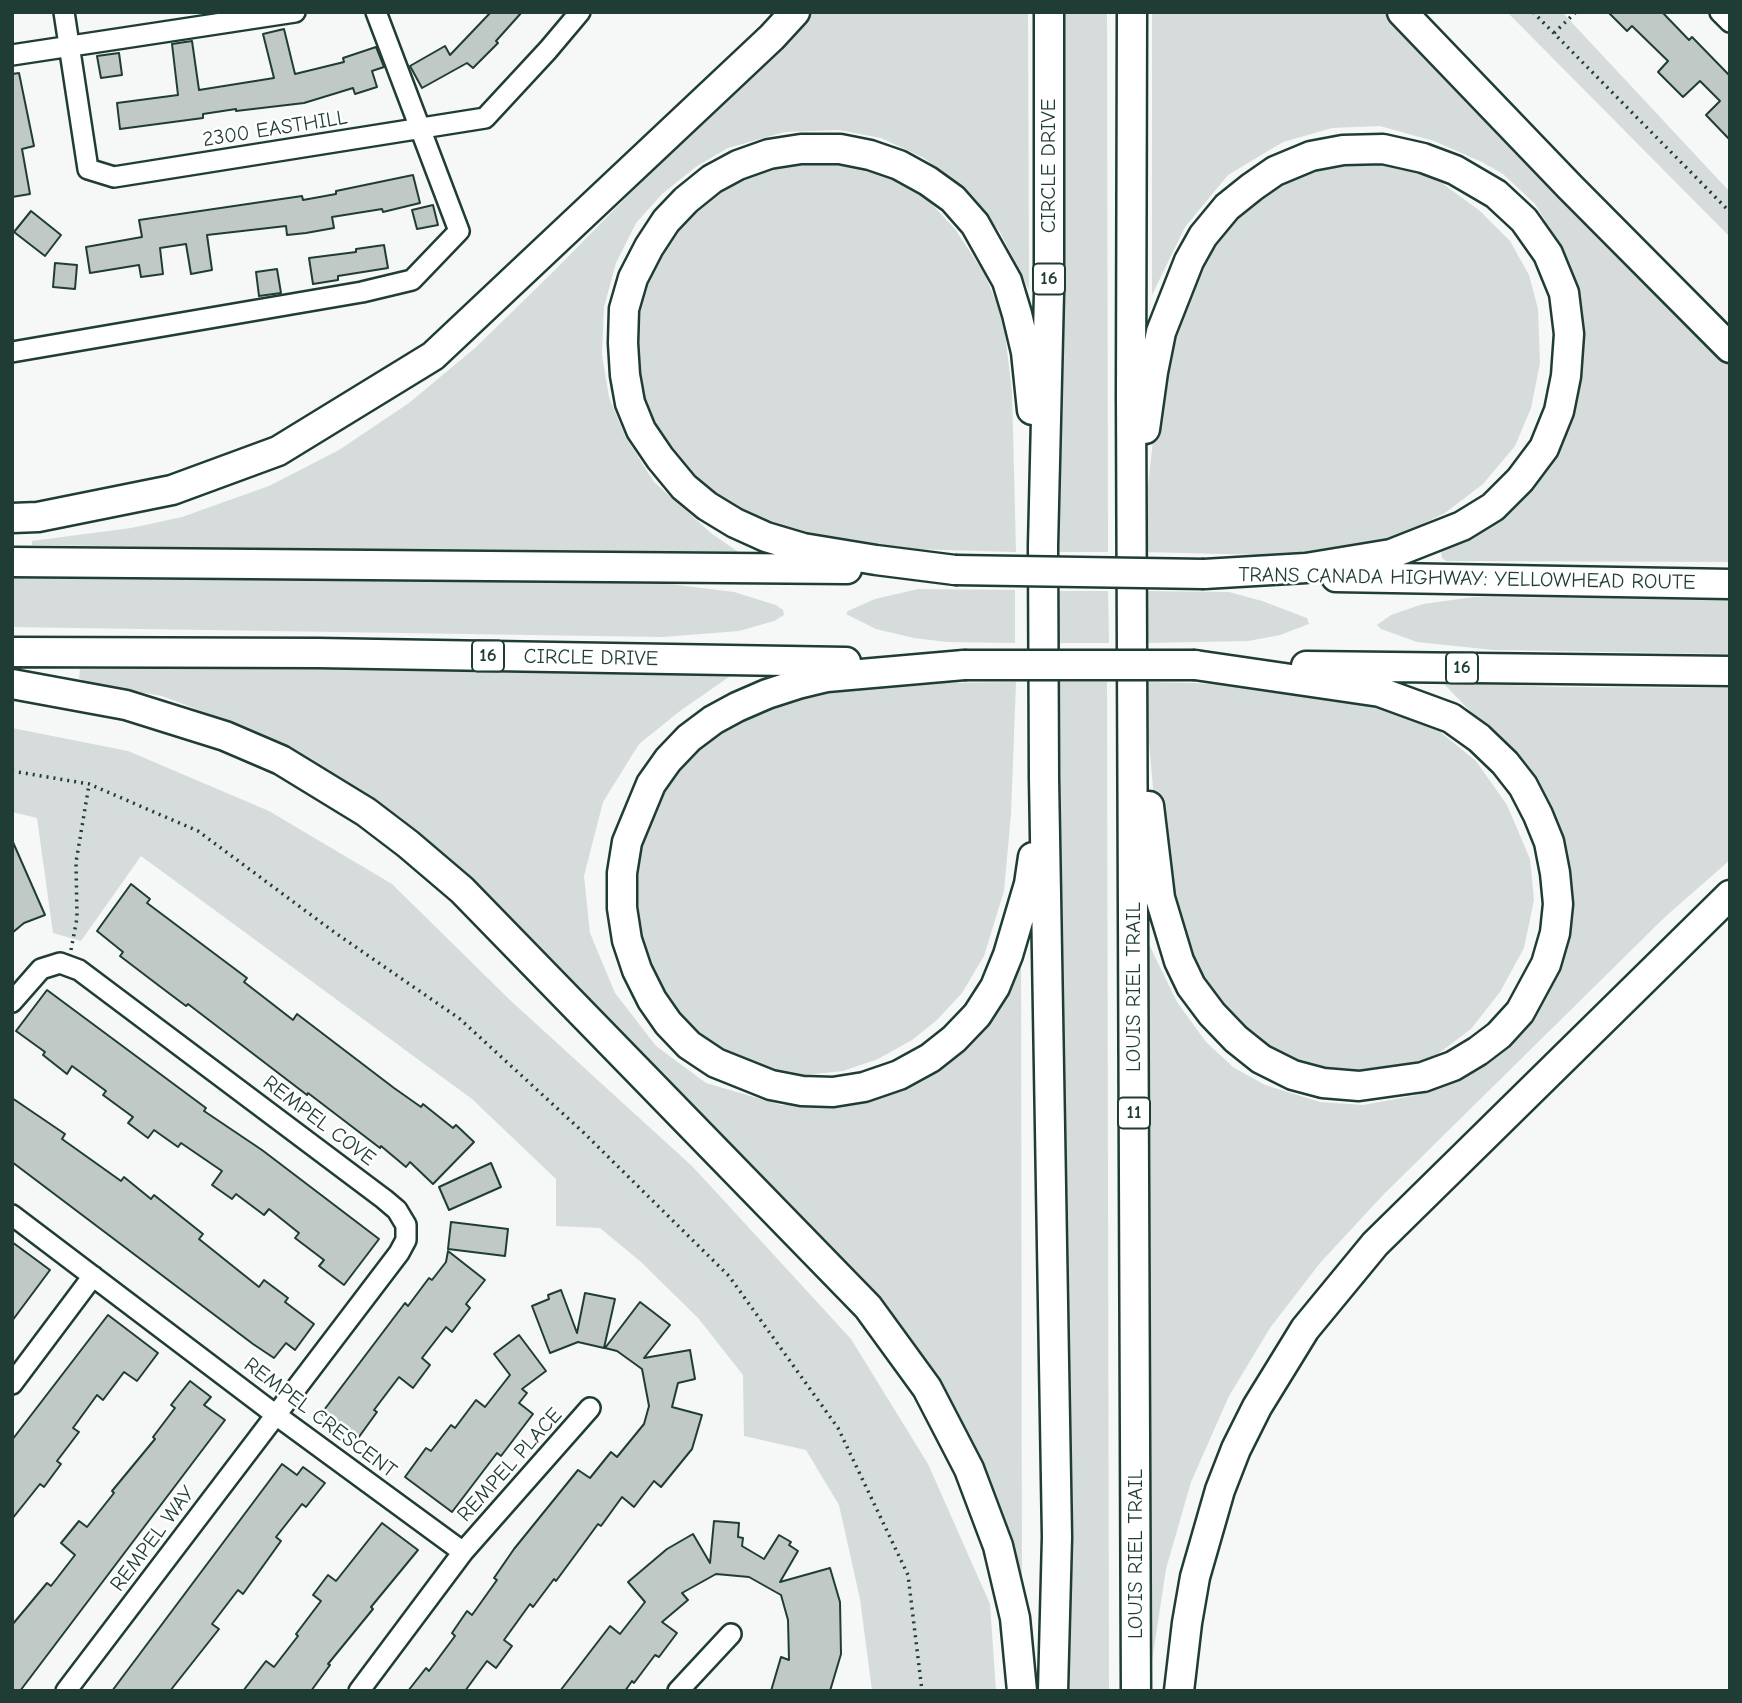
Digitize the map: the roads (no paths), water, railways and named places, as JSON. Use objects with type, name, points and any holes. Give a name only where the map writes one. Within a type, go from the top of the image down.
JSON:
[{"type":"highway","points":[[12,519],[38,517],[172,490],[278,451],[433,356],[762,47],[795,12]]},
{"type":"highway","name":"CIRCLE DRIVE","points":[[1044,778],[1043,547],[1049,293],[1049,12]]},
{"type":"highway","points":[[1131,536],[1132,12]]},
{"type":"highway","points":[[1402,12],[1730,348]]},
{"type":"highway","points":[[955,570],[803,548],[766,537],[707,506],[684,487],[641,430],[630,402],[625,375],[624,309],[633,278],[666,221],[712,179],[738,165],[768,154],[801,149],[840,149],[899,165],[928,181],[961,208],[975,224],[1007,281],[1026,352],[1043,547]]},
{"type":"highway","points":[[12,562],[1204,574],[1306,568],[1391,554],[1462,526],[1493,507],[1520,480],[1544,448],[1559,411],[1566,376],[1569,334],[1564,293],[1548,254],[1524,220],[1496,194],[1455,170],[1423,158],[1383,149],[1343,150],[1311,156],[1275,171],[1227,207],[1203,236],[1189,261],[1161,332],[1131,536]]},
{"type":"highway","name":"LOUIS RIEL TRAIL","points":[[1131,536],[1136,1691]]},
{"type":"highway","name":"TRANS CANADA HIGHWAY: YELLOWHEAD ROUTE","points":[[1204,574],[1730,583]]},
{"type":"highway","points":[[1133,623],[1160,898],[1179,961],[1191,986],[1212,1014],[1236,1039],[1261,1059],[1293,1075],[1323,1083],[1359,1086],[1423,1077],[1453,1066],[1499,1035],[1520,1012],[1546,964],[1555,933],[1558,904],[1549,842],[1523,786],[1505,763],[1479,738],[1451,718],[1380,692],[1195,665]]},
{"type":"highway","name":"CIRCLE DRIVE","points":[[12,652],[318,653],[964,665],[1195,665]]},
{"type":"highway","points":[[964,665],[827,677],[767,694],[713,720],[689,738],[668,760],[651,785],[627,842],[622,873],[622,908],[626,940],[637,970],[652,1000],[668,1023],[689,1045],[716,1063],[771,1085],[802,1091],[864,1087],[899,1075],[930,1058],[954,1039],[977,1015],[995,987],[1019,922],[1029,884],[1044,778]]},
{"type":"highway","name":"16","points":[[1195,665],[1730,671]]},
{"type":"highway","points":[[12,684],[126,705],[225,736],[281,760],[366,811],[462,890],[869,1307],[927,1388],[969,1469],[998,1546],[1015,1618],[1022,1691]]},
{"type":"highway","points":[[1044,778],[1057,1538],[1054,1691]]},
{"type":"highway","points":[[1179,1691],[1195,1577],[1220,1490],[1257,1407],[1305,1329],[1375,1244],[1730,895]]},
{"type":"street","name":"2300 EASTHILL","points":[[64,12],[88,169],[114,177],[485,118],[580,12]]},
{"type":"street","points":[[12,55],[295,12]]},
{"type":"street","points":[[12,352],[362,292],[412,280],[459,231],[376,12]]},
{"type":"street","points":[[1720,12],[1730,23]]},
{"type":"street","name":"REMPEL COVE","points":[[12,1002],[41,969],[60,963],[79,971],[397,1210],[406,1225],[406,1240],[276,1415]]},
{"type":"street","name":"REMPEL CRESCENT","points":[[12,1215],[276,1415],[463,1552]]},
{"type":"street","points":[[12,1384],[93,1276]]},
{"type":"street","name":"REMPEL PLACE","points":[[463,1552],[590,1408]]},
{"type":"street","name":"REMPEL WAY","points":[[66,1691],[276,1415]]},
{"type":"street","points":[[359,1691],[463,1552]]},
{"type":"street","points":[[678,1691],[731,1634]]}]
